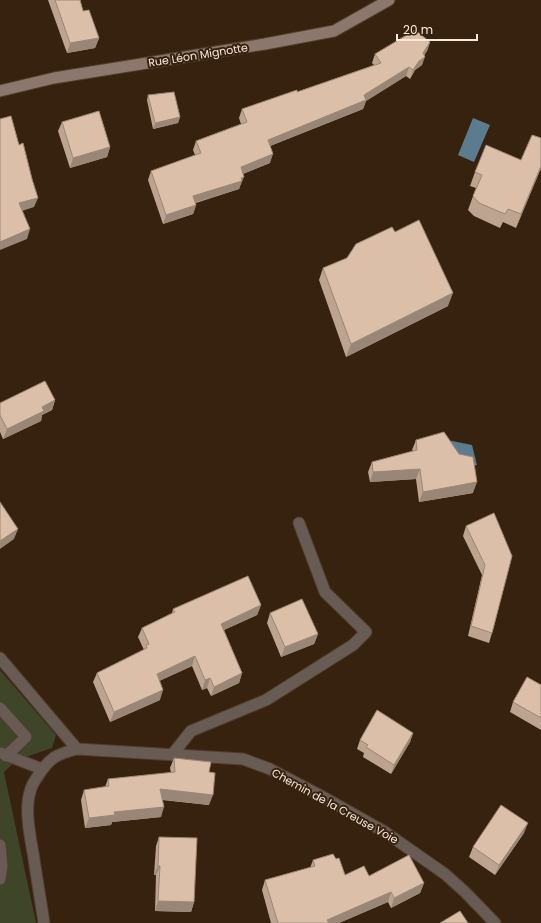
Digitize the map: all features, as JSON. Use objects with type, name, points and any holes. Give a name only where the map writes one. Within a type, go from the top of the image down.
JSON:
[{"type":"main road","name":"Rue Léon Mignotte","points":[[0,91],[54,78],[265,44],[334,31],[389,0]]},
{"type":"street","points":[[172,755],[191,731],[266,700],[353,645],[366,632],[325,592],[299,523]]},
{"type":"street","points":[[0,658],[77,749],[65,752],[52,758],[36,778],[30,792],[28,827],[44,923]]},
{"type":"street","points":[[0,708],[26,737],[3,754]]},
{"type":"street","name":"Chemin de la Creuse Voie","points":[[77,749],[243,759],[270,769],[385,832],[445,874],[495,923]]},
{"type":"street","points":[[3,754],[42,770]]},
{"type":"street","points":[[0,845],[0,879]]},
{"type":"green space","points":[[0,670],[56,735],[52,748],[17,760],[4,772],[36,923],[0,923]]},
{"type":"water","points":[[473,118],[490,125],[474,162],[458,155]]},
{"type":"water","points":[[442,439],[472,445],[477,465],[469,467]]},
{"type":"building","points":[[55,0],[80,0],[83,11],[89,10],[99,38],[70,43]]},
{"type":"building","points":[[415,30],[430,42],[423,53],[425,57],[419,61],[413,70],[409,67],[364,95],[366,100],[268,140],[273,154],[241,167],[244,177],[241,178],[242,181],[193,196],[196,205],[166,215],[151,171],[201,153],[196,141],[247,122],[242,109],[381,63],[375,54]]},
{"type":"building","points":[[174,92],[180,117],[155,123],[148,95]]},
{"type":"building","points":[[99,111],[110,147],[73,158],[62,122]]},
{"type":"building","points":[[11,116],[19,145],[23,143],[38,198],[19,203],[30,229],[0,242],[0,119]]},
{"type":"building","points":[[532,135],[541,138],[541,166],[521,214],[508,209],[505,214],[479,203],[473,196],[482,175],[475,172],[486,145],[521,160]]},
{"type":"building","points":[[419,220],[453,293],[351,344],[323,268],[347,258],[356,244],[392,227],[395,232]]},
{"type":"building","points":[[45,381],[55,400],[42,407],[44,411],[7,429],[0,415],[0,403]]},
{"type":"building","points":[[444,432],[459,454],[473,457],[477,482],[423,492],[420,469],[373,472],[372,462],[417,450],[416,440]]},
{"type":"building","points":[[0,502],[18,529],[0,541]]},
{"type":"building","points":[[494,513],[512,556],[492,633],[471,626],[485,565],[466,526]]},
{"type":"building","points":[[248,576],[261,605],[221,624],[242,673],[214,687],[210,678],[205,680],[195,656],[157,674],[163,690],[114,712],[97,673],[147,648],[146,645],[149,644],[142,628],[175,612],[173,609]]},
{"type":"building","points":[[302,599],[318,634],[285,647],[270,613]]},
{"type":"building","points":[[527,677],[541,685],[541,718],[513,702]]},
{"type":"building","points":[[377,710],[413,733],[394,765],[366,747],[368,745],[360,740]]},
{"type":"building","points":[[174,758],[211,762],[209,772],[215,773],[213,795],[160,789],[164,807],[114,812],[115,815],[89,818],[84,790],[109,786],[108,779],[175,772]]},
{"type":"building","points":[[501,805],[528,823],[499,865],[473,847]]},
{"type":"building","points":[[159,837],[197,838],[194,902],[158,901],[160,866],[158,866]]},
{"type":"building","points":[[333,854],[336,859],[339,858],[345,875],[364,866],[369,876],[409,855],[424,883],[394,898],[391,892],[327,920],[329,923],[278,923],[265,880],[315,866],[313,860]]},
{"type":"building","points":[[460,911],[468,923],[440,923]]}]
